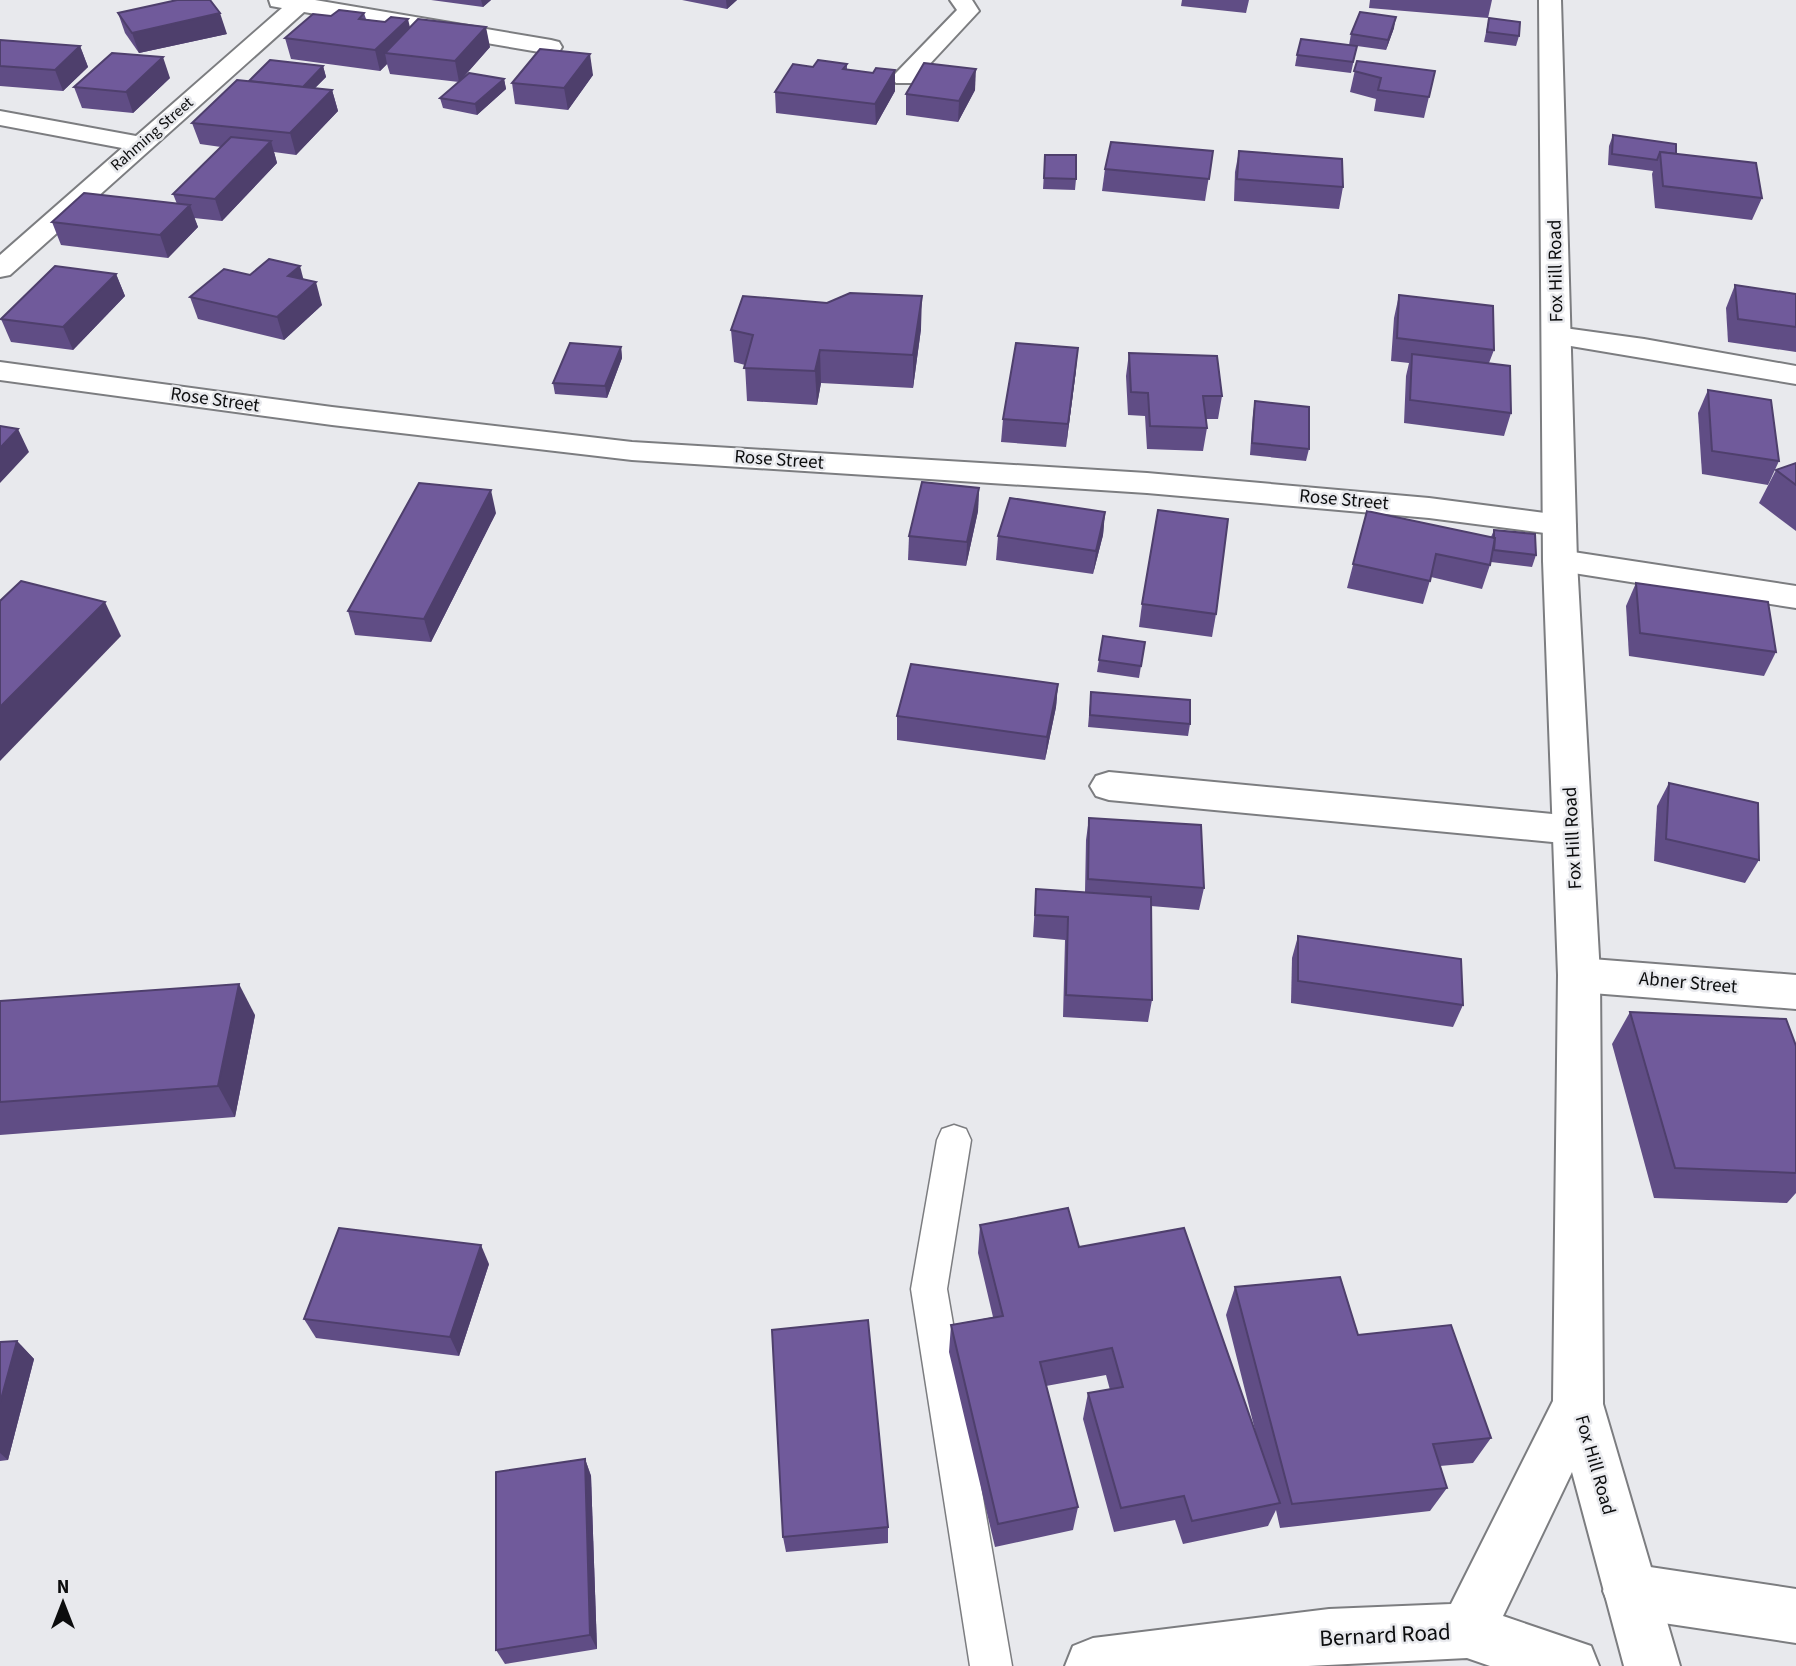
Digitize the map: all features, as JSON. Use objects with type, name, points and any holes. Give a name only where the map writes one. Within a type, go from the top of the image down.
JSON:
[{"type":"street","points":[[274,0],[302,1],[551,47]]},
{"type":"street","points":[[904,78],[968,12],[961,0]]},
{"type":"street","name":"Fox Hill Road","points":[[1550,0],[1560,561],[1579,975],[1578,1404],[1652,1666]]},
{"type":"street","name":"Rahming Street","points":[[0,269],[302,1]]},
{"type":"street","points":[[0,118],[140,144]]},
{"type":"street","points":[[1557,336],[1644,348],[1796,375]]},
{"type":"street","name":"Rose Street","points":[[0,372],[332,416],[632,450],[1147,483],[1429,508],[1560,525]]},
{"type":"street","points":[[1560,561],[1796,597]]},
{"type":"street","points":[[1109,786],[1573,830]]},
{"type":"street","name":"Abner Street","points":[[1579,975],[1796,992]]},
{"type":"street","name":"Bernard Road","points":[[1093,1666],[1329,1636],[1467,1631],[1578,1404]]},
{"type":"street","points":[[1630,1591],[1796,1616]]},
{"type":"street","points":[[1467,1631],[1571,1666]]},
{"type":"lane","points":[[954,1140],[929,1289],[991,1666]]},
{"type":"building","points":[[177,0],[210,0],[220,13],[132,33],[118,13]]},
{"type":"building","points":[[339,10],[364,13],[359,19],[385,22],[391,17],[408,19],[375,50],[285,38],[313,14],[331,16]]},
{"type":"building","points":[[1360,12],[1396,17],[1388,40],[1351,34]]},
{"type":"building","points":[[1489,18],[1520,22],[1519,36],[1487,32]]},
{"type":"building","points":[[418,19],[486,27],[455,61],[385,53]]},
{"type":"building","points":[[1301,39],[1357,46],[1353,62],[1297,55]]},
{"type":"building","points":[[0,40],[80,46],[55,70],[0,66]]},
{"type":"building","points":[[540,49],[590,54],[564,88],[512,83]]},
{"type":"building","points":[[112,53],[163,57],[126,92],[74,87]]},
{"type":"building","points":[[270,60],[323,66],[303,87],[249,81]]},
{"type":"building","points":[[818,60],[847,64],[843,69],[873,73],[876,68],[895,70],[875,104],[775,92],[793,64],[813,67]]},
{"type":"building","points":[[1357,61],[1435,71],[1429,97],[1378,90],[1381,78],[1354,71]]},
{"type":"building","points":[[924,63],[976,69],[959,101],[906,94]]},
{"type":"building","points":[[469,73],[504,79],[475,104],[440,98]]},
{"type":"building","points":[[237,80],[332,90],[290,133],[192,123]]},
{"type":"building","points":[[1613,135],[1676,144],[1676,154],[1660,152],[1657,160],[1612,154]]},
{"type":"building","points":[[231,137],[271,141],[215,199],[173,194]]},
{"type":"building","points":[[1111,142],[1213,151],[1209,179],[1105,169]]},
{"type":"building","points":[[1239,151],[1342,159],[1343,187],[1237,179]]},
{"type":"building","points":[[1660,152],[1756,163],[1762,198],[1663,186]]},
{"type":"building","points":[[1045,155],[1076,155],[1076,179],[1044,178]]},
{"type":"building","points":[[84,193],[190,205],[160,235],[52,222]]},
{"type":"building","points":[[269,259],[300,266],[288,276],[316,282],[277,317],[190,297],[224,269],[250,275]]},
{"type":"building","points":[[55,266],[116,274],[63,327],[1,319]]},
{"type":"building","points":[[1735,285],[1796,294],[1796,327],[1738,319]]},
{"type":"building","points":[[850,293],[922,296],[913,355],[820,350],[815,371],[744,368],[753,335],[731,330],[743,296],[827,303]]},
{"type":"building","points":[[1399,295],[1493,306],[1494,350],[1397,338]]},
{"type":"building","points":[[570,343],[621,347],[605,386],[553,383]]},
{"type":"building","points":[[1016,343],[1078,348],[1068,424],[1003,419]]},
{"type":"building","points":[[1129,353],[1217,356],[1222,396],[1203,396],[1207,428],[1150,426],[1148,393],[1131,392]]},
{"type":"building","points":[[1412,354],[1510,366],[1511,413],[1410,400]]},
{"type":"building","points":[[1708,390],[1771,400],[1779,461],[1712,451]]},
{"type":"building","points":[[1255,401],[1309,407],[1309,449],[1252,443]]},
{"type":"building","points":[[0,426],[18,429],[0,448]]},
{"type":"building","points":[[1796,463],[1796,485],[1776,470]]},
{"type":"building","points":[[922,482],[979,488],[967,542],[909,536]]},
{"type":"building","points":[[419,483],[491,490],[424,619],[348,611]]},
{"type":"building","points":[[1010,498],[1105,512],[1096,551],[998,536]]},
{"type":"building","points":[[1158,510],[1228,519],[1216,614],[1142,604]]},
{"type":"building","points":[[1367,511],[1495,538],[1490,565],[1436,554],[1430,581],[1353,564]]},
{"type":"building","points":[[1494,530],[1535,534],[1536,555],[1494,550]]},
{"type":"building","points":[[21,581],[105,602],[0,707],[0,601]]},
{"type":"building","points":[[1636,583],[1768,602],[1776,652],[1640,633]]},
{"type":"building","points":[[1103,636],[1145,642],[1141,666],[1099,660]]},
{"type":"building","points":[[911,664],[1058,684],[1047,737],[897,716]]},
{"type":"building","points":[[1091,692],[1190,700],[1190,724],[1090,715]]},
{"type":"building","points":[[1669,783],[1758,803],[1759,860],[1666,839]]},
{"type":"building","points":[[1089,818],[1201,825],[1204,888],[1088,879]]},
{"type":"building","points":[[1036,889],[1151,897],[1152,1000],[1066,995],[1068,917],[1035,915]]},
{"type":"building","points":[[1298,936],[1461,959],[1463,1005],[1298,981]]},
{"type":"building","points":[[239,984],[218,1086],[0,1102],[0,1001]]},
{"type":"building","points":[[1630,1012],[1786,1019],[1796,1046],[1796,1173],[1675,1168]]},
{"type":"building","points":[[1068,1208],[1079,1247],[1184,1228],[1280,1503],[1192,1521],[1184,1496],[1121,1508],[1088,1393],[1123,1387],[1112,1348],[1040,1362],[1078,1507],[998,1524],[951,1325],[1003,1316],[980,1225]]},
{"type":"building","points":[[339,1228],[481,1245],[450,1337],[304,1319]]},
{"type":"building","points":[[1340,1277],[1358,1335],[1451,1325],[1491,1438],[1433,1444],[1447,1488],[1292,1504],[1235,1287]]},
{"type":"building","points":[[868,1320],[888,1527],[783,1537],[772,1330]]},
{"type":"building","points":[[17,1341],[0,1403],[0,1342]]},
{"type":"building","points":[[585,1459],[590,1635],[496,1650],[496,1472]]}]
